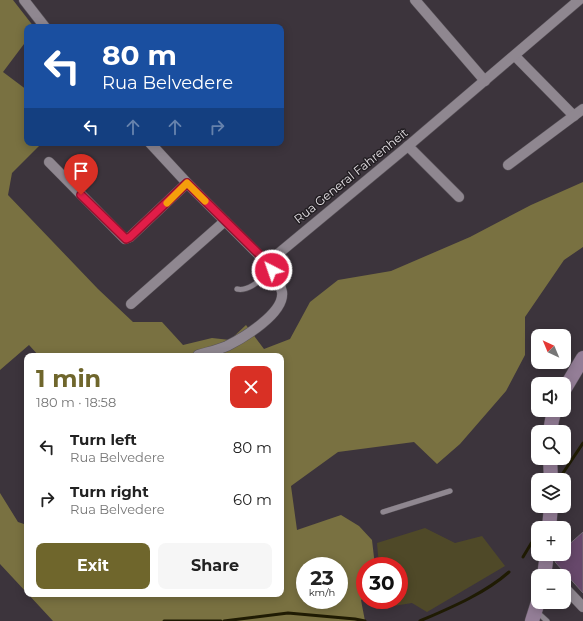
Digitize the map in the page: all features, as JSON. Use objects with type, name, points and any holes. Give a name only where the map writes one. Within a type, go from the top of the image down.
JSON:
[{"type":"main road","points":[[571,378],[583,358]]},
{"type":"street","points":[[24,0],[43,24]]},
{"type":"street","points":[[415,0],[485,82]]},
{"type":"street","name":"Rua General Fahrenheit","points":[[269,266],[579,0]]},
{"type":"street","points":[[515,56],[574,116]]},
{"type":"street","points":[[508,165],[583,109]]},
{"type":"street","points":[[153,146],[269,266],[282,293],[281,301],[276,311],[260,326],[226,347],[207,353]]},
{"type":"street","points":[[408,146],[459,196]]},
{"type":"street","points":[[49,162],[126,239],[130,237],[187,183]]},
{"type":"street","points":[[131,304],[225,221]]},
{"type":"street","points":[[571,594],[583,607]]},
{"type":"lane","points":[[238,289],[241,290],[250,286],[269,266]]},
{"type":"lane","points":[[383,512],[450,491]]},
{"type":"lane","points":[[535,611],[547,621]]},
{"type":"shaded area","points":[[0,0],[13,0],[32,24],[24,24],[24,44],[3,72],[24,88],[24,146],[39,146],[12,173],[8,195],[98,289],[133,322],[162,322],[183,345],[212,338],[230,340],[246,325],[264,349],[290,339],[310,302],[338,280],[391,271],[470,237],[531,205],[583,182],[583,247],[564,260],[525,317],[525,355],[506,391],[460,444],[437,464],[414,442],[338,452],[291,486],[297,530],[341,515],[359,526],[372,540],[374,557],[356,557],[356,609],[363,609],[365,621],[53,621],[31,597],[284,597],[284,353],[36,353],[29,345],[0,370]]},
{"type":"shaded area","points":[[0,493],[18,522],[24,524],[24,590],[0,564]]},
{"type":"shaded area","points":[[425,528],[455,543],[482,536],[505,566],[427,612],[412,603],[408,604],[408,557],[378,557],[377,543]]},
{"type":"building","points":[[583,532],[583,593],[571,580],[571,569],[561,569],[555,562],[571,561],[571,543]]},
{"type":"waterway","points":[[563,473],[583,443]]},
{"type":"waterway","points":[[523,557],[531,544]]},
{"type":"waterway","points":[[420,621],[478,594],[509,572]]},
{"type":"waterway","points":[[224,621],[288,613],[365,621]]},
{"type":"waterway","points":[[164,621],[221,621]]},
{"type":"slow traffic","points":[[167,203],[187,183],[205,201]]},
{"type":"route","points":[[81,195],[123,238],[126,239],[130,237],[187,183],[267,262],[272,270]]}]
